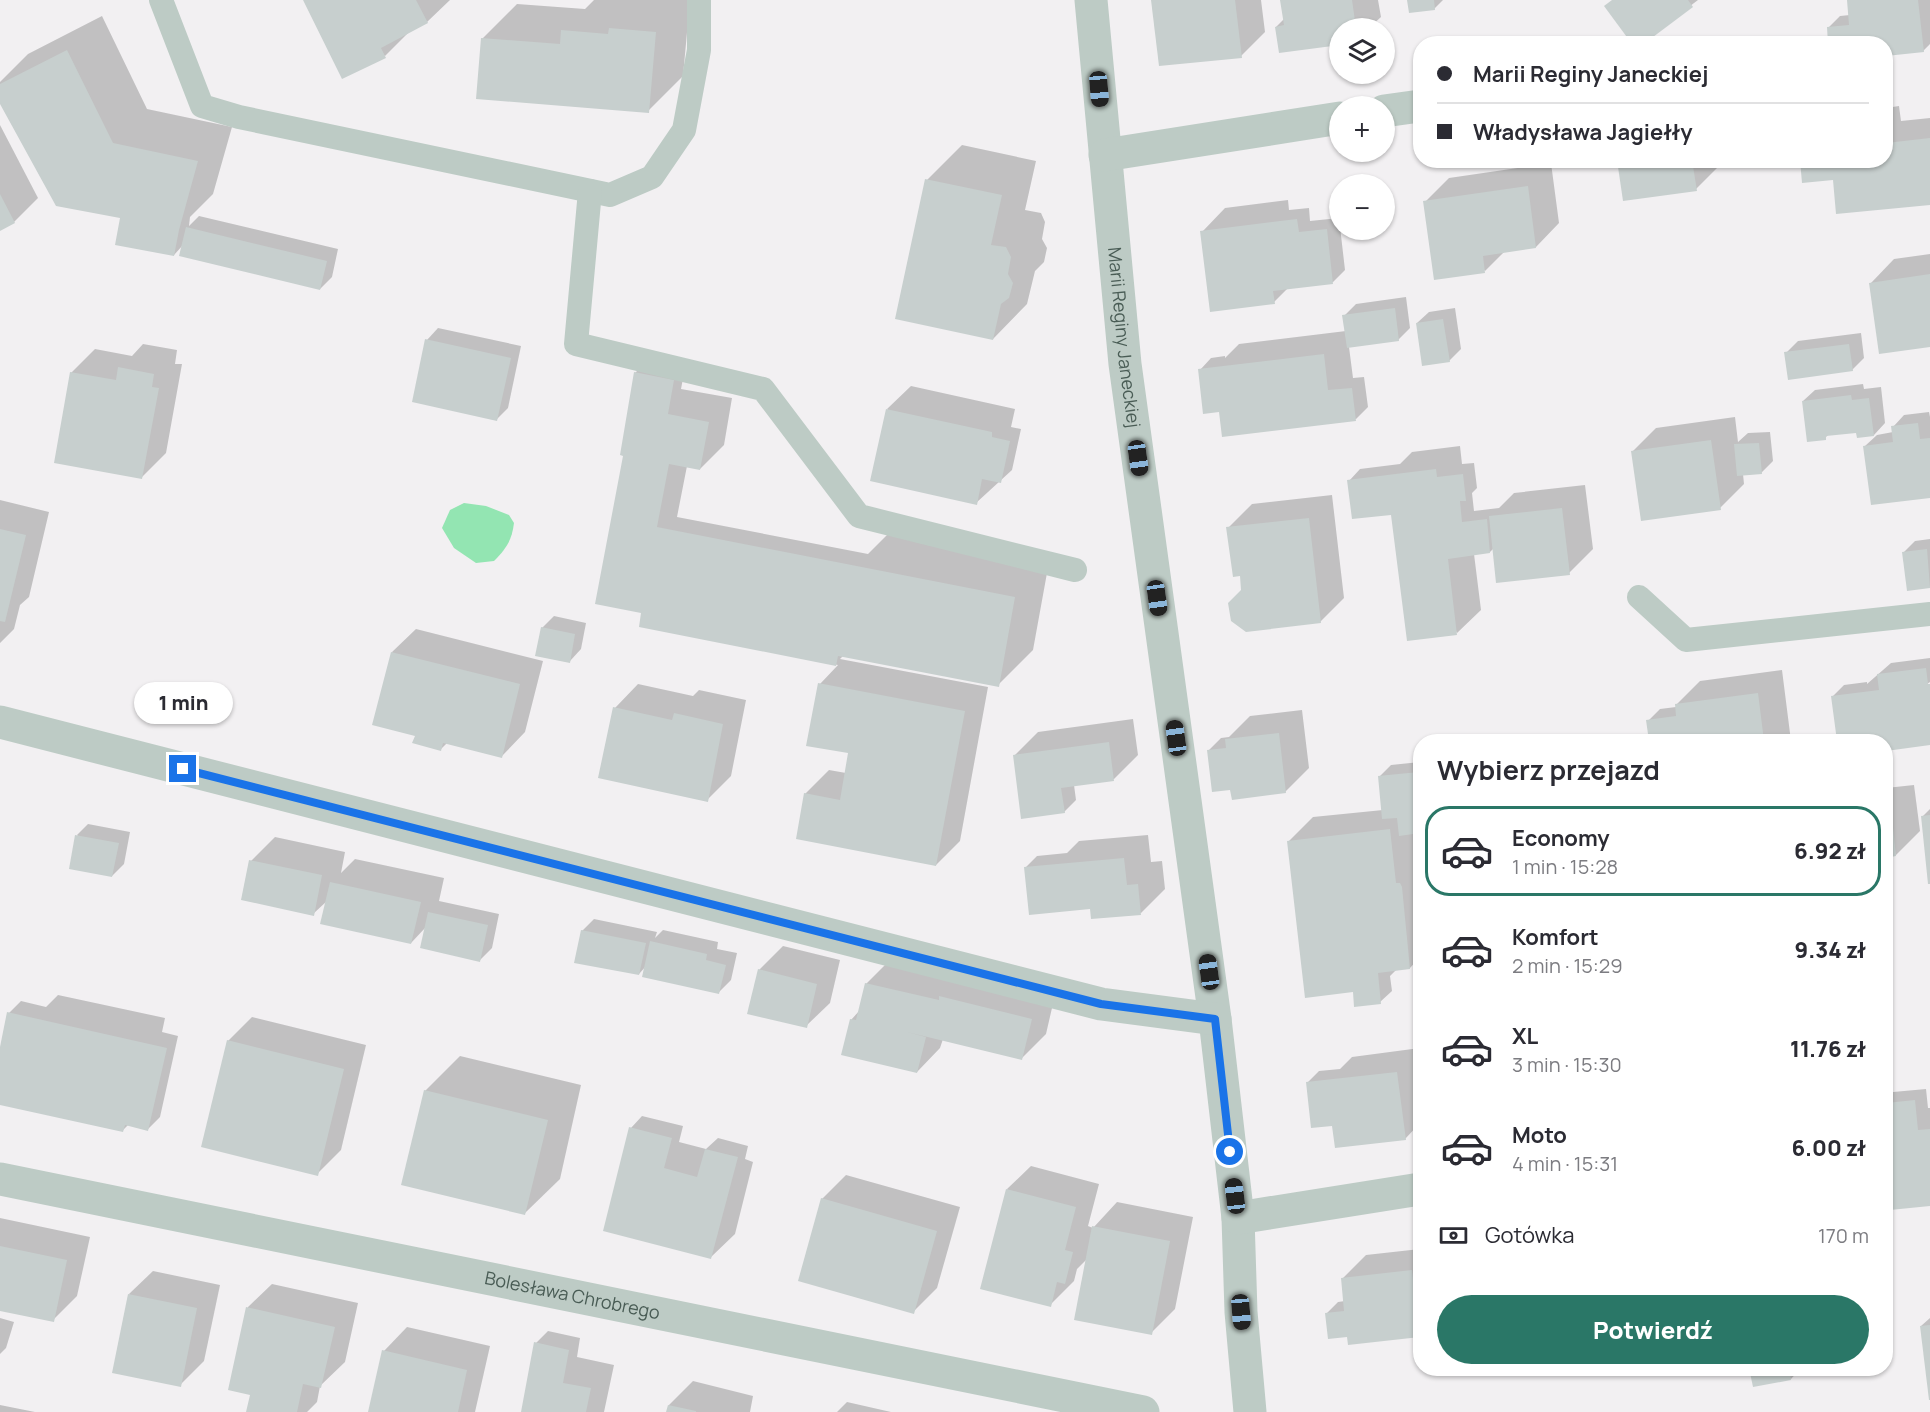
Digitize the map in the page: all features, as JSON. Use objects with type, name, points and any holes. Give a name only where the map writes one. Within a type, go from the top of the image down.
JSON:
[{"type":"street","name":"Marii Reginy Janeckiej","points":[[1091,0],[1125,364],[1215,1019],[1238,1218],[1241,1312],[1250,1412]]},
{"type":"street","points":[[1395,109],[1413,107]]},
{"type":"street","points":[[1105,155],[1329,120]]},
{"type":"street","points":[[0,722],[1101,1004],[1215,1019]]},
{"type":"street","name":"Bolesława Chrobrego","points":[[0,1179],[1143,1412]]},
{"type":"street","points":[[1238,1218],[1413,1190]]},
{"type":"lane","points":[[161,0],[202,106],[239,117],[610,195],[652,177],[684,130],[699,50],[699,0]]},
{"type":"lane","points":[[590,191],[576,344],[763,389],[859,516],[1075,570]]},
{"type":"lane","points":[[1639,597],[1686,640],[1930,614]]},
{"type":"shaded area","points":[[464,503],[486,506],[509,515],[514,523],[508,544],[494,561],[476,563],[454,548],[442,528],[450,510]]},
{"type":"building","points":[[303,0],[416,0],[428,23],[381,48],[386,58],[342,79]]},
{"type":"building","points":[[1151,0],[1235,0],[1242,58],[1159,66]]},
{"type":"building","points":[[1280,0],[1352,0],[1355,18],[1329,18],[1329,46],[1279,53],[1275,27],[1284,25]]},
{"type":"building","points":[[1407,0],[1434,0],[1435,10],[1409,13]]},
{"type":"building","points":[[1612,0],[1688,0],[1693,7],[1654,36],[1626,36],[1604,6]]},
{"type":"building","points":[[1847,0],[1918,0],[1924,52],[1893,55],[1893,36],[1828,36],[1827,27],[1849,25]]},
{"type":"building","points":[[609,28],[656,32],[649,113],[476,99],[481,38],[560,44],[561,30],[608,34]]},
{"type":"building","points":[[67,50],[113,143],[198,161],[174,256],[115,245],[120,218],[56,206],[0,104],[0,84]]},
{"type":"building","points":[[1930,138],[1930,205],[1836,214],[1833,180],[1802,183],[1801,168],[1893,168],[1893,142]]},
{"type":"building","points":[[1618,168],[1693,168],[1697,191],[1623,201]]},
{"type":"building","points":[[925,179],[1002,195],[991,245],[1006,247],[1011,257],[1008,274],[1013,283],[1009,298],[1001,304],[993,340],[895,319]]},
{"type":"building","points":[[1528,186],[1536,248],[1483,256],[1485,273],[1434,280],[1423,201]]},
{"type":"building","points":[[0,194],[15,223],[0,231]]},
{"type":"building","points":[[1297,219],[1299,232],[1327,229],[1333,284],[1273,291],[1275,304],[1210,312],[1200,231]]},
{"type":"building","points":[[186,227],[327,261],[320,290],[179,256]]},
{"type":"building","points":[[1930,274],[1930,347],[1879,354],[1869,283]]},
{"type":"building","points":[[1395,308],[1399,341],[1347,348],[1342,315]]},
{"type":"building","points":[[1443,319],[1450,362],[1422,366],[1416,323]]},
{"type":"building","points":[[425,339],[511,358],[497,421],[412,402]]},
{"type":"building","points":[[1849,344],[1853,371],[1788,380],[1784,352]]},
{"type":"building","points":[[1324,354],[1328,390],[1352,388],[1356,421],[1222,437],[1219,412],[1203,414],[1198,369]]},
{"type":"building","points":[[118,367],[154,374],[152,387],[159,388],[142,479],[54,463],[70,372],[116,380]]},
{"type":"building","points":[[634,372],[674,380],[668,414],[709,422],[700,470],[669,464],[657,527],[1015,597],[999,687],[838,656],[836,666],[639,627],[641,613],[595,604],[623,456],[620,455]]},
{"type":"building","points":[[1851,395],[1852,400],[1869,398],[1874,436],[1857,438],[1856,433],[1826,436],[1826,440],[1807,442],[1802,401]]},
{"type":"building","points":[[886,409],[992,432],[992,437],[1010,441],[1001,483],[982,479],[977,505],[870,481]]},
{"type":"building","points":[[1918,423],[1920,439],[1930,438],[1930,498],[1871,505],[1863,446],[1893,442],[1891,426]]},
{"type":"building","points":[[1711,440],[1721,510],[1641,521],[1631,451]]},
{"type":"building","points":[[1759,443],[1762,474],[1737,476],[1734,444]]},
{"type":"building","points":[[1436,469],[1437,477],[1463,474],[1466,501],[1460,501],[1462,522],[1487,519],[1490,553],[1448,559],[1457,635],[1407,641],[1391,515],[1352,519],[1347,480]]},
{"type":"building","points":[[1562,508],[1570,575],[1496,583],[1489,516]]},
{"type":"building","points":[[1309,518],[1321,623],[1246,632],[1231,621],[1228,603],[1241,590],[1240,576],[1233,577],[1226,527]]},
{"type":"building","points":[[0,529],[26,535],[5,622],[0,621]]},
{"type":"building","points":[[1927,549],[1930,588],[1907,591],[1902,552]]},
{"type":"building","points":[[541,627],[575,634],[570,663],[535,656]]},
{"type":"building","points":[[391,652],[520,684],[502,758],[443,743],[441,751],[412,743],[415,736],[372,725]]},
{"type":"building","points":[[1926,668],[1928,684],[1930,684],[1930,745],[1893,750],[1893,734],[1836,734],[1831,696],[1879,690],[1877,674]]},
{"type":"building","points":[[818,683],[965,711],[936,866],[796,839],[804,793],[840,800],[848,753],[806,746]]},
{"type":"building","points":[[1758,693],[1763,734],[1648,734],[1646,720],[1676,716],[1675,704]]},
{"type":"building","points":[[613,707],[672,720],[674,713],[723,724],[708,802],[598,778]]},
{"type":"building","points":[[1279,733],[1286,793],[1232,800],[1230,790],[1212,792],[1207,750],[1226,748],[1225,739]]},
{"type":"building","points":[[1109,742],[1114,781],[1061,788],[1065,813],[1021,819],[1013,755]]},
{"type":"building","points":[[1413,773],[1413,834],[1399,836],[1397,818],[1382,819],[1378,776]]},
{"type":"building","points":[[1930,815],[1930,884],[1928,884],[1921,816]]},
{"type":"building","points":[[1893,827],[1896,856],[1893,857]]},
{"type":"building","points":[[1390,829],[1396,883],[1400,883],[1402,887],[1410,969],[1378,973],[1381,1004],[1354,1007],[1353,992],[1305,998],[1287,841]]},
{"type":"building","points":[[75,835],[119,843],[112,877],[69,869]]},
{"type":"building","points":[[1124,858],[1127,885],[1138,884],[1141,915],[1091,919],[1090,909],[1029,915],[1024,867]]},
{"type":"building","points":[[249,860],[322,875],[314,916],[241,900]]},
{"type":"building","points":[[330,882],[421,902],[411,944],[320,924]]},
{"type":"building","points":[[428,912],[488,925],[480,962],[420,948]]},
{"type":"building","points":[[581,930],[646,943],[639,975],[574,963]]},
{"type":"building","points":[[650,941],[707,954],[706,960],[726,965],[719,994],[642,977]]},
{"type":"building","points":[[758,969],[817,984],[807,1028],[747,1014]]},
{"type":"building","points":[[865,983],[939,1000],[939,996],[1032,1019],[1022,1060],[907,1032],[926,1037],[917,1073],[841,1055],[850,1019],[856,1020]]},
{"type":"building","points":[[7,1012],[167,1048],[148,1131],[125,1125],[123,1132],[0,1105],[0,1047]]},
{"type":"building","points":[[227,1040],[344,1069],[318,1176],[201,1147]]},
{"type":"building","points":[[1397,1072],[1406,1140],[1335,1148],[1332,1126],[1311,1128],[1306,1082]]},
{"type":"building","points":[[424,1090],[548,1120],[525,1215],[401,1185]]},
{"type":"building","points":[[1915,1100],[1918,1130],[1930,1129],[1930,1206],[1893,1210],[1893,1102]]},
{"type":"building","points":[[629,1127],[672,1138],[664,1168],[697,1177],[705,1149],[738,1157],[711,1259],[603,1231]]},
{"type":"building","points":[[1006,1189],[1076,1207],[1065,1250],[1073,1252],[1065,1284],[1057,1282],[1051,1307],[980,1289]]},
{"type":"building","points":[[821,1198],[937,1231],[914,1314],[798,1281]]},
{"type":"building","points":[[1092,1226],[1170,1241],[1152,1335],[1074,1320]]},
{"type":"building","points":[[0,1246],[67,1260],[54,1322],[0,1311]]},
{"type":"building","points":[[1412,1270],[1413,1338],[1348,1345],[1347,1337],[1328,1339],[1325,1313],[1344,1311],[1341,1278]]},
{"type":"building","points":[[128,1294],[197,1308],[181,1387],[112,1373]]},
{"type":"building","points":[[246,1307],[335,1327],[321,1388],[303,1384],[297,1412],[246,1412],[250,1395],[228,1390]]},
{"type":"building","points":[[1930,1325],[1930,1400],[1929,1400],[1920,1326]]},
{"type":"building","points":[[534,1342],[569,1350],[563,1383],[591,1388],[586,1412],[521,1412]]},
{"type":"building","points":[[382,1350],[467,1370],[458,1412],[368,1412]]},
{"type":"building","points":[[1751,1376],[1790,1376],[1791,1380],[1753,1387]]},
{"type":"building","points":[[668,1405],[696,1411],[696,1412],[666,1412]]},
{"type":"route","points":[[183,769],[1101,1004],[1215,1019],[1230,1152]]}]
